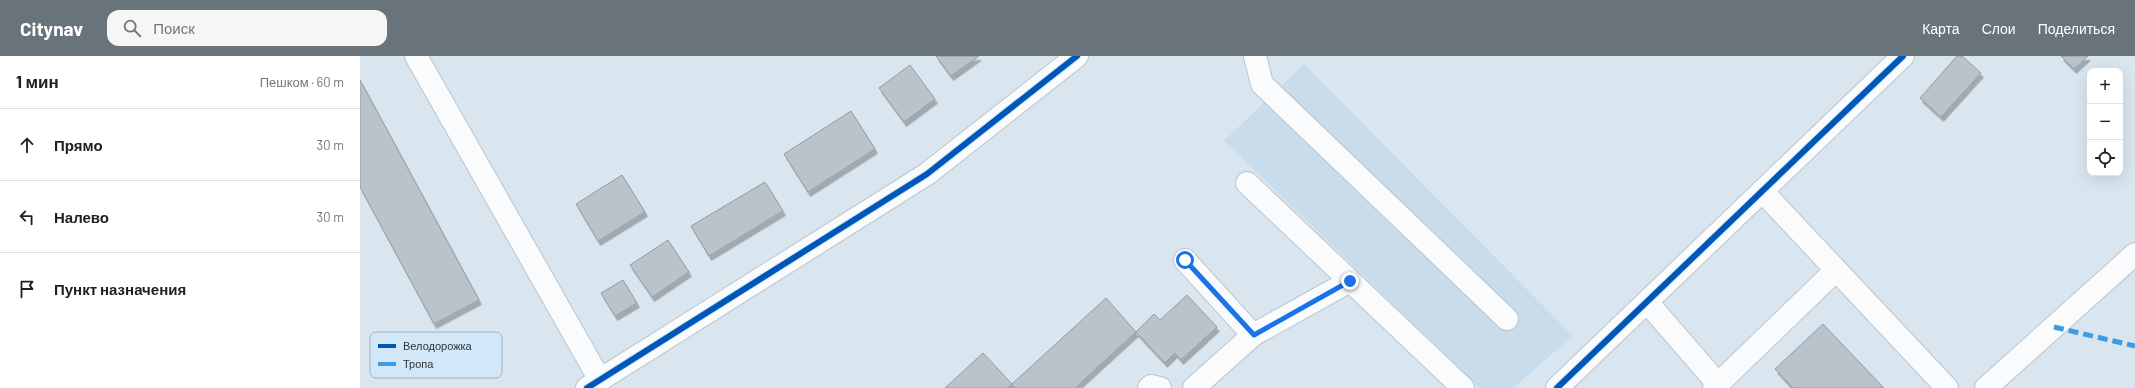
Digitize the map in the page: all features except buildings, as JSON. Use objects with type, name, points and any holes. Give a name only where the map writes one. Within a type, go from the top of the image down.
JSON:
[{"type":"street","points":[[416,56],[593,384],[927,174],[1077,56]]},
{"type":"street","points":[[1254,56],[1262,84],[1507,319]]},
{"type":"street","points":[[1557,388],[1762,191],[1897,58]]},
{"type":"street","points":[[1247,183],[1463,388]]},
{"type":"street","points":[[1762,191],[1948,388]]},
{"type":"street","points":[[1986,388],[2135,254]]},
{"type":"street","points":[[1185,260],[1254,335]]},
{"type":"street","points":[[1647,302],[1716,386],[1836,270]]},
{"type":"street","points":[[1194,388],[1254,335],[1350,281]]},
{"type":"street","points":[[1149,388],[1151,386],[1160,388]]},
{"type":"shaded area","points":[[1304,64],[1573,336],[1513,388],[1480,388],[1224,141]]},
{"type":"marked path","points":[[2054,327],[2135,346]]},
{"type":"cycle path","points":[[587,388],[927,174],[1077,56]]},
{"type":"cycle path","points":[[1557,388],[1903,56]]},
{"type":"route","points":[[1185,260],[1254,335],[1350,281]]}]
